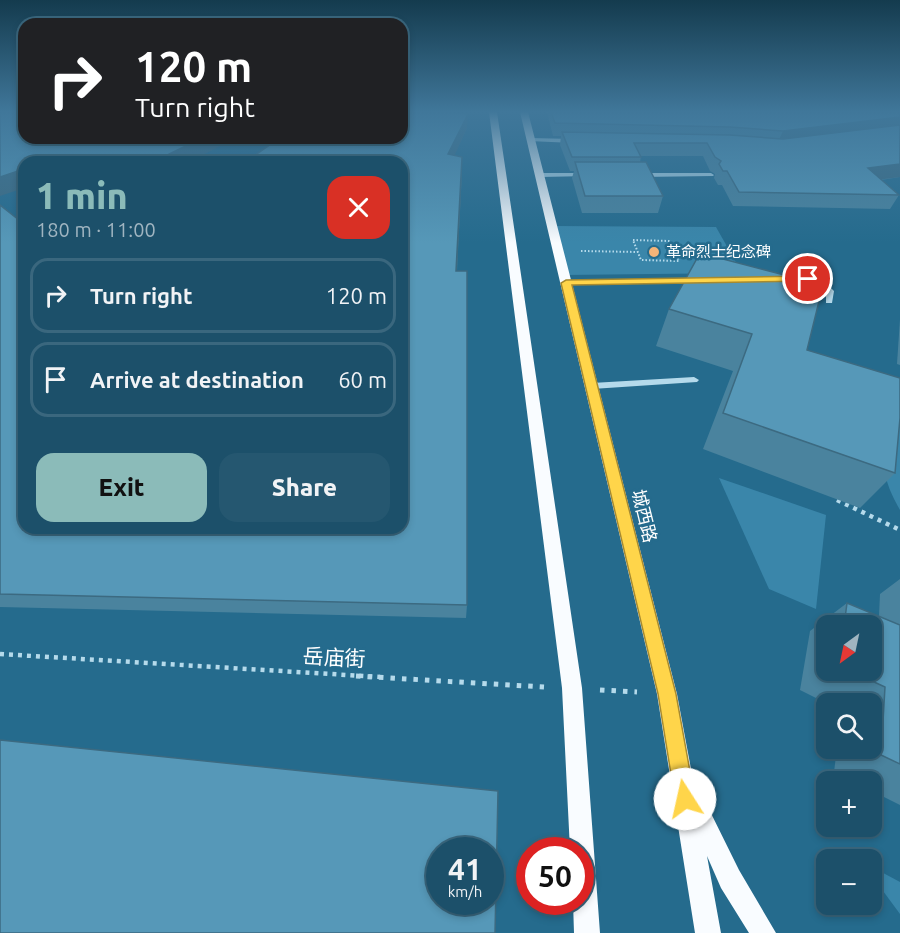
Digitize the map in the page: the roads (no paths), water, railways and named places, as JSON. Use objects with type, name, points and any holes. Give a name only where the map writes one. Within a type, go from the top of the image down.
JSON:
[{"type":"main road","points":[[499,156],[572,688],[587,933]]},
{"type":"main road","name":"城西路","points":[[535,156],[667,694],[708,933]]},
{"type":"main road","points":[[681,777],[730,879],[762,933]]},
{"type":"lane","points":[[540,175],[597,175]]},
{"type":"lane","points":[[631,175],[711,175]]},
{"type":"lane","points":[[773,280],[808,279],[824,284],[830,291],[829,301]]},
{"type":"lane","points":[[566,283],[704,281]]},
{"type":"lane","points":[[592,386],[694,380]]},
{"type":"place","name":"革命烈士纪念碑","points":[[654,252]]}]
